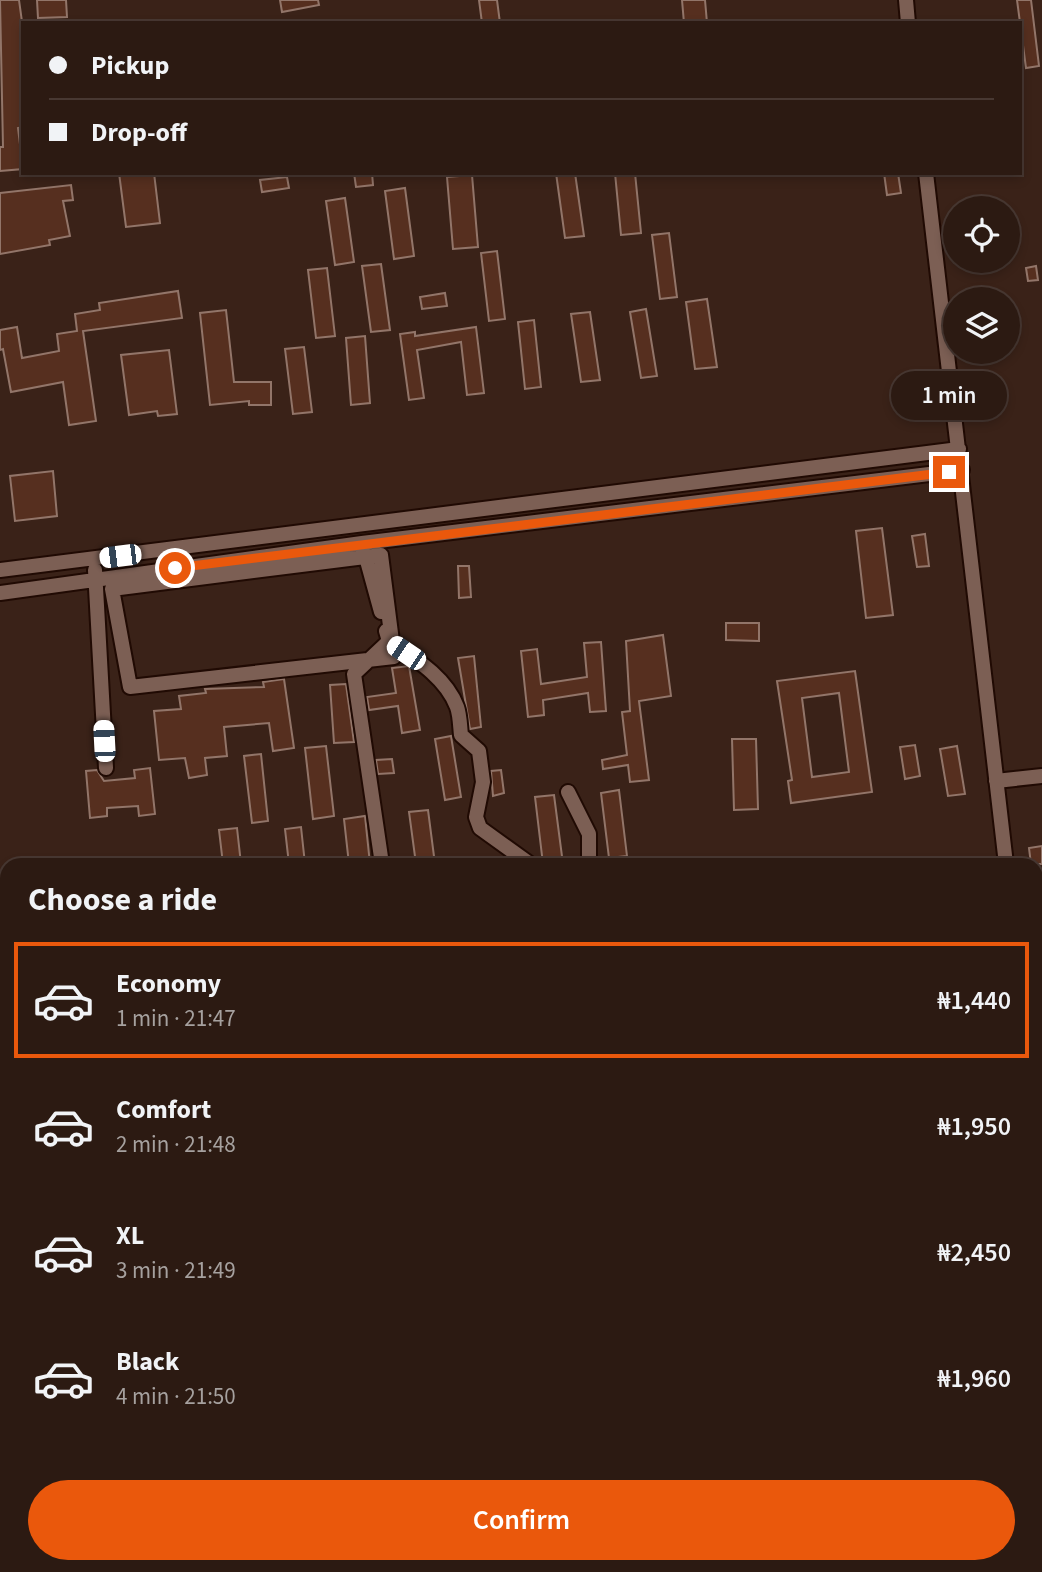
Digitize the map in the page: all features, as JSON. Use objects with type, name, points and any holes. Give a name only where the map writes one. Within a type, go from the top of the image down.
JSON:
[{"type":"street","points":[[906,0],[908,21]]},
{"type":"street","points":[[926,175],[1005,858]]},
{"type":"street","points":[[0,570],[959,449]]},
{"type":"street","points":[[0,593],[362,543],[961,470]]},
{"type":"street","points":[[362,543],[389,641],[424,664],[440,681],[457,707],[461,735],[479,751],[484,782],[476,817],[480,828],[522,858]]},
{"type":"street","points":[[381,555],[394,657],[130,687],[112,589],[381,555]]},
{"type":"street","points":[[94,559],[106,768]]},
{"type":"street","points":[[381,858],[354,674],[389,641]]},
{"type":"street","points":[[996,781],[1042,776]]},
{"type":"street","points":[[568,792],[589,834],[589,858]]},
{"type":"building","points":[[0,0],[19,0],[22,21],[21,127],[18,128],[21,169],[0,171],[0,147],[3,147]]},
{"type":"building","points":[[37,0],[66,0],[67,17],[38,18]]},
{"type":"building","points":[[280,0],[318,0],[319,5],[282,12]]},
{"type":"building","points":[[479,0],[497,0],[500,21],[482,21]]},
{"type":"building","points":[[682,0],[705,0],[707,21],[684,21]]},
{"type":"building","points":[[1017,0],[1031,0],[1039,66],[1026,68],[1022,21],[1020,21]]},
{"type":"building","points":[[119,175],[154,175],[160,223],[126,227]]},
{"type":"building","points":[[354,175],[372,175],[373,185],[356,187]]},
{"type":"building","points":[[472,175],[478,247],[453,249],[447,177]]},
{"type":"building","points":[[556,175],[575,175],[584,236],[565,238]]},
{"type":"building","points":[[615,175],[635,175],[641,233],[621,235]]},
{"type":"building","points":[[884,175],[898,175],[901,193],[887,195]]},
{"type":"building","points":[[287,177],[289,188],[262,192],[260,180]]},
{"type":"building","points":[[71,185],[73,200],[63,201],[70,236],[49,240],[50,245],[0,254],[0,193]]},
{"type":"building","points":[[405,188],[414,256],[394,259],[385,191]]},
{"type":"building","points":[[345,198],[354,262],[335,265],[326,201]]},
{"type":"building","points":[[669,233],[677,297],[660,299],[652,235]]},
{"type":"building","points":[[497,251],[505,319],[489,321],[481,253]]},
{"type":"building","points":[[381,264],[390,330],[371,332],[362,266]]},
{"type":"building","points":[[1036,266],[1038,280],[1028,281],[1026,268]]},
{"type":"building","points":[[327,268],[335,336],[316,338],[308,270]]},
{"type":"building","points":[[178,291],[182,318],[83,331],[96,421],[69,425],[63,382],[11,392],[3,349],[0,350],[0,330],[17,327],[22,358],[59,351],[57,334],[77,331],[75,314],[100,310],[99,303]]},
{"type":"building","points":[[445,293],[447,306],[422,309],[420,297]]},
{"type":"building","points":[[707,299],[717,367],[695,369],[686,302]]},
{"type":"building","points":[[646,309],[657,376],[641,378],[630,312]]},
{"type":"building","points":[[226,310],[234,382],[271,382],[271,405],[249,405],[249,401],[210,405],[200,313]]},
{"type":"building","points":[[590,312],[600,380],[581,382],[571,314]]},
{"type":"building","points":[[534,320],[541,387],[525,389],[518,322]]},
{"type":"building","points":[[476,327],[484,393],[467,395],[461,342],[417,350],[424,398],[409,400],[400,334],[415,332],[415,336]]},
{"type":"building","points":[[365,336],[370,403],[351,405],[346,338]]},
{"type":"building","points":[[304,347],[312,412],[293,414],[285,349]]},
{"type":"building","points":[[169,350],[177,414],[158,416],[157,411],[129,415],[121,355]]},
{"type":"building","points":[[53,471],[57,516],[15,521],[10,476]]},
{"type":"building","points":[[882,528],[893,615],[866,618],[856,531]]},
{"type":"building","points":[[925,534],[929,566],[917,567],[912,536]]},
{"type":"building","points":[[458,566],[469,566],[471,597],[459,598]]},
{"type":"building","points":[[726,623],[759,623],[759,641],[726,640]]},
{"type":"building","points":[[663,635],[671,696],[639,701],[649,780],[630,782],[628,765],[603,769],[602,760],[627,755],[622,712],[630,711],[626,641]]},
{"type":"building","points":[[601,642],[606,711],[590,712],[588,693],[543,700],[544,715],[528,717],[521,651],[537,649],[541,684],[587,677],[584,643]]},
{"type":"building","points":[[474,656],[481,727],[470,729],[458,658]]},
{"type":"building","points":[[409,666],[420,730],[402,733],[398,706],[369,710],[367,697],[396,693],[392,668]]},
{"type":"building","points":[[855,671],[872,792],[791,803],[788,781],[792,780],[777,681]],"holes":[[[839,693],[849,772],[812,777],[802,698]]]},
{"type":"building","points":[[284,679],[294,748],[273,751],[269,723],[224,727],[227,756],[205,758],[207,775],[189,778],[185,758],[159,760],[154,711],[181,709],[179,696],[206,693],[205,689],[264,687],[263,682]]},
{"type":"building","points":[[346,684],[354,742],[334,743],[330,685]]},
{"type":"building","points":[[451,736],[461,797],[445,800],[435,739]]},
{"type":"building","points":[[732,739],[756,739],[758,809],[734,810]]},
{"type":"building","points":[[915,745],[920,776],[905,779],[900,747]]},
{"type":"building","points":[[326,746],[334,816],[313,819],[305,748]]},
{"type":"building","points":[[957,746],[965,794],[948,796],[940,749]]},
{"type":"building","points":[[261,754],[268,821],[252,823],[244,756]]},
{"type":"building","points":[[392,759],[394,773],[378,774],[376,760]]},
{"type":"building","points":[[150,768],[155,814],[139,816],[138,806],[107,808],[107,816],[90,818],[86,771],[97,770],[104,781],[135,778],[134,770]]},
{"type":"building","points":[[501,770],[504,793],[493,796],[491,771]]},
{"type":"building","points":[[619,790],[627,856],[609,858],[601,793]]},
{"type":"building","points":[[554,795],[562,858],[542,858],[535,797]]},
{"type":"building","points":[[428,810],[434,858],[415,858],[409,812]]},
{"type":"building","points":[[365,816],[369,858],[348,858],[344,819]]},
{"type":"building","points":[[301,827],[304,858],[288,858],[285,829]]},
{"type":"building","points":[[237,828],[240,858],[222,858],[219,830]]},
{"type":"building","points":[[1042,846],[1042,858],[1030,858],[1029,848]]},
{"type":"route","points":[[175,568],[949,472]]}]
